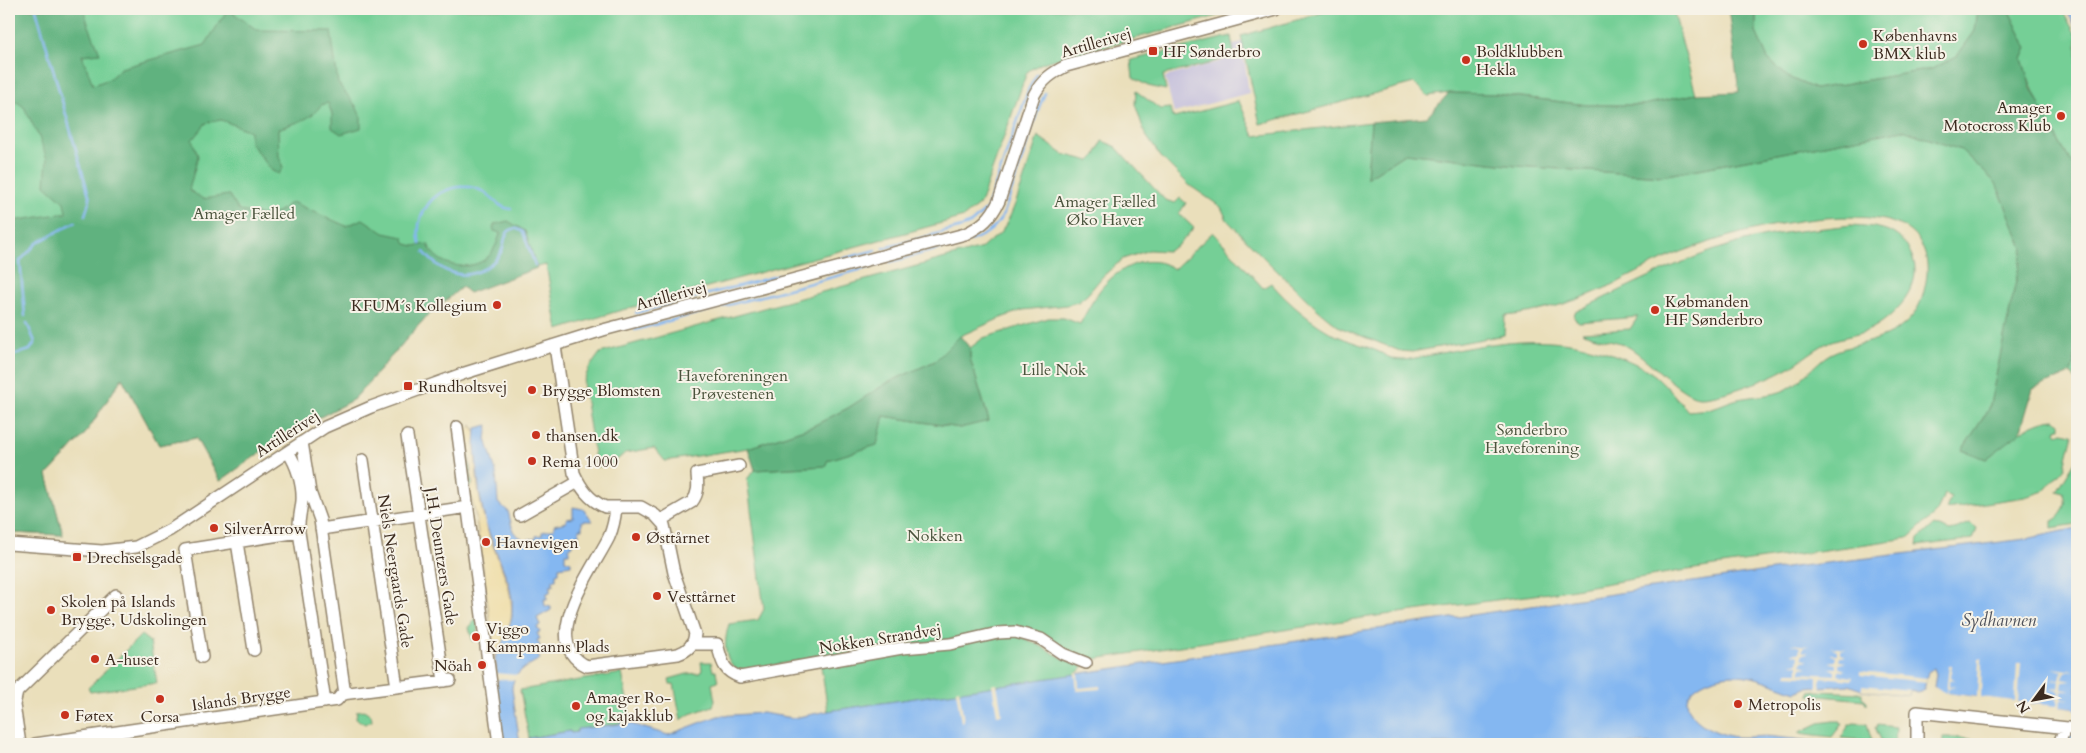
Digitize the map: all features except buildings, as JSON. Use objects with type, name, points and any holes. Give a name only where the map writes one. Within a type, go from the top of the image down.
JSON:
[{"type":"street","name":"Artillerivej","points":[[9,544],[102,551],[136,547],[170,530],[325,427],[371,407],[465,373],[603,330],[965,234],[977,228],[993,213],[999,201],[1034,95],[1040,85],[1054,72],[1075,64],[1276,9]]},
{"type":"street","points":[[555,346],[574,473],[578,482],[589,496],[605,507],[616,507],[641,507],[649,510],[661,520],[667,530],[674,573],[694,629],[695,639],[684,652],[587,666],[572,654],[566,640],[571,610],[581,585],[609,536],[616,507]]},
{"type":"street","points":[[457,427],[499,744]]},
{"type":"street","name":"J.H. Deuntzers Gade","points":[[407,436],[447,681]]},
{"type":"street","points":[[302,442],[310,492],[321,529],[345,694]]},
{"type":"street","points":[[288,452],[295,463],[302,498],[298,520],[299,532],[325,702]]},
{"type":"street","name":"Niels Neergaards Gade","points":[[363,460],[397,687]]},
{"type":"street","points":[[661,520],[687,505],[695,498],[698,487],[697,474],[739,466]]},
{"type":"street","points":[[520,515],[578,482]]},
{"type":"street","points":[[321,529],[468,507]]},
{"type":"street","points":[[202,657],[184,550],[299,532]]},
{"type":"street","points":[[237,542],[254,650]]},
{"type":"street","points":[[20,744],[13,690],[116,595]]},
{"type":"street","name":"Nokken Strandvej","points":[[692,644],[717,644],[728,672],[740,677],[902,648],[950,644],[998,633],[1016,632],[1041,639],[1075,660],[1086,663]]},
{"type":"street","name":"Islands Brygge","points":[[35,744],[325,702],[337,700],[345,694],[447,681]]},
{"type":"street","points":[[1917,744],[1917,712],[2070,728],[2059,744]]},
{"type":"shaded area","points":[[1242,42],[1249,93],[1174,113],[1165,77],[1218,62],[1235,55],[1233,44]]},
{"type":"green space","name":"Amager Fælled","points":[[9,9],[1243,9],[1050,60],[1027,72],[980,204],[964,217],[615,312],[558,330],[546,265],[465,282],[425,318],[354,399],[281,438],[220,481],[196,438],[159,445],[122,378],[85,434],[47,475],[63,535],[9,533]]},
{"type":"green space","points":[[9,9],[85,9],[87,21],[100,53],[82,55],[93,85],[109,79],[121,68],[205,45],[228,9],[257,30],[331,31],[338,83],[356,106],[361,117],[361,128],[341,134],[332,128],[332,114],[328,103],[321,105],[307,118],[278,129],[279,156],[283,168],[279,174],[272,171],[250,142],[250,131],[221,120],[206,123],[192,140],[198,156],[189,190],[203,199],[229,195],[239,211],[272,216],[292,202],[346,226],[363,219],[384,233],[403,237],[406,244],[414,246],[428,244],[438,258],[454,265],[463,266],[481,262],[488,257],[496,246],[500,233],[494,231],[495,224],[508,221],[525,231],[537,268],[469,293],[462,287],[425,318],[354,399],[281,438],[220,481],[196,438],[159,445],[122,378],[85,434],[47,475],[63,535],[9,533],[9,498],[14,438],[9,437],[9,224],[12,221],[66,213],[64,202],[45,185],[47,159],[39,137],[24,107],[17,102],[9,103]]},
{"type":"green space","name":"Boldklubben Hekla","points":[[1335,9],[1673,9],[1696,94],[1643,105],[1588,105],[1496,94],[1449,93],[1428,96],[1414,83],[1260,124],[1241,36]]},
{"type":"green space","points":[[1728,9],[1756,9],[1756,32],[1768,59],[1788,77],[1815,89],[1932,69],[1957,56],[1975,31],[1978,9],[2008,9],[2027,48],[2022,59],[2031,88],[2077,172],[2077,351],[2071,373],[2033,389],[2020,433],[1986,459],[1962,450],[1989,409],[2023,248],[1996,183],[1961,150],[1903,130],[1662,176],[1516,166],[1406,153],[1367,178],[1371,122],[1427,117],[1449,93],[1496,94],[1587,105],[1643,105],[1696,94],[1739,92]]},
{"type":"green space","name":"Københavns BMX klub","points":[[1756,9],[1978,9],[1975,31],[1957,56],[1932,69],[1815,89],[1788,77],[1768,59],[1756,32]]},
{"type":"green space","name":"Amager Motocross Klub","points":[[2008,9],[2061,9],[2077,36],[2077,172],[2053,131],[2033,89],[2022,59],[2027,48]]},
{"type":"green space","points":[[1231,36],[1234,54],[1208,64],[1163,75],[1166,90],[1148,86],[1133,78],[1131,60]]},
{"type":"green space","points":[[1136,91],[1160,109],[1170,108],[1174,118],[1239,101],[1254,136],[1371,122],[1367,178],[1406,153],[1516,166],[1662,176],[1903,130],[1961,150],[1996,183],[2023,248],[1989,409],[1962,450],[1986,459],[2028,428],[2046,420],[2056,419],[2060,423],[2060,428],[2057,428],[2056,431],[2058,434],[2062,432],[2073,434],[2065,467],[2044,491],[2025,497],[1946,509],[1951,497],[1944,494],[1937,512],[1908,538],[1674,572],[1556,592],[1362,618],[1089,660],[1031,630],[1006,629],[954,639],[820,657],[740,671],[734,667],[727,656],[726,650],[729,624],[758,620],[764,609],[747,479],[755,470],[825,466],[828,460],[876,445],[884,416],[960,428],[989,420],[970,358],[970,348],[983,338],[1048,318],[1064,318],[1080,324],[1100,290],[1115,275],[1134,264],[1144,262],[1164,264],[1174,269],[1213,232],[1263,288],[1271,283],[1293,306],[1319,326],[1337,336],[1390,358],[1405,360],[1460,349],[1513,342],[1565,342],[1620,357],[1644,368],[1661,381],[1688,411],[1709,409],[1737,399],[1775,393],[1787,389],[1830,354],[1841,349],[1882,338],[1900,328],[1915,313],[1924,291],[1927,272],[1925,254],[1922,246],[1913,234],[1901,226],[1879,219],[1855,217],[1801,221],[1745,232],[1694,247],[1578,299],[1542,310],[1505,316],[1504,335],[1412,352],[1400,351],[1339,327],[1317,309],[1271,265],[1227,220],[1221,207],[1189,185],[1161,157],[1145,134],[1135,104]]},
{"type":"green space","name":"Haveforeningen Prøvestenen","points":[[1038,136],[1063,154],[1090,161],[1096,155],[1102,141],[1115,146],[1165,200],[1175,203],[1180,198],[1186,203],[1179,214],[1194,228],[1178,245],[1168,251],[1149,250],[1123,259],[1103,276],[1087,295],[1078,302],[1023,310],[960,336],[935,361],[887,383],[848,408],[813,426],[748,448],[665,461],[654,448],[625,453],[611,465],[596,467],[583,383],[589,368],[600,353],[982,248],[1000,233],[1011,215]]},
{"type":"green space","points":[[1851,225],[1886,230],[1900,238],[1906,245],[1915,266],[1915,277],[1905,300],[1897,310],[1877,326],[1867,331],[1827,343],[1788,368],[1741,388],[1707,397],[1691,395],[1625,345],[1582,332],[1630,329],[1638,317],[1579,322],[1574,318],[1575,312],[1641,280],[1709,252],[1757,238]]},
{"type":"green space","points":[[960,336],[970,348],[970,358],[989,421],[960,428],[884,416],[877,445],[828,460],[825,466],[755,470],[748,448],[813,426],[848,408],[887,383],[935,361]]},
{"type":"green space","points":[[2077,351],[2077,383],[2071,373]]},
{"type":"green space","points":[[465,426],[467,429],[469,464],[473,486],[469,488],[461,429]]},
{"type":"green space","points":[[2077,458],[2077,524],[2052,528],[2052,521],[2059,516],[2065,505],[2063,493],[2057,491]]},
{"type":"green space","points":[[1970,523],[1977,528],[1973,539],[1917,546],[1918,539],[1934,525],[1950,531]]},
{"type":"green space","points":[[476,618],[478,629],[473,642],[469,628]]},
{"type":"green space","points":[[141,635],[150,642],[157,683],[90,692],[88,688]]},
{"type":"green space","points":[[1017,636],[1084,667],[1074,675],[828,711],[821,666],[991,638]]},
{"type":"green space","points":[[701,662],[711,662],[713,671],[716,671],[718,682],[712,684],[715,701],[713,706],[690,714],[681,720],[674,684],[670,684],[669,679],[699,673],[702,670]]},
{"type":"green space","name":"Amager Ro- og kajakklub","points":[[622,673],[631,721],[577,730],[577,732],[570,733],[570,731],[529,738],[520,690]]},
{"type":"green space","points":[[1810,692],[1862,693],[1862,697],[1867,701],[1867,705],[1864,700],[1809,695]]},
{"type":"green space","points":[[364,710],[371,715],[372,721],[365,724],[356,719],[357,711]]},
{"type":"green space","points":[[1841,721],[1840,724],[1842,724],[1832,737],[1798,733],[1819,723]]},
{"type":"green space","points":[[1854,723],[1867,724],[1872,741],[1841,738],[1849,725]]},
{"type":"green space","points":[[1877,725],[1896,727],[1895,744],[1882,742],[1875,727],[1878,728]]},
{"type":"green space","points":[[1943,737],[1948,737],[2023,744],[1943,744]]},
{"type":"sand","name":"Havnevigen","points":[[472,425],[474,430],[476,430],[475,454],[480,502],[492,543],[505,576],[511,606],[510,622],[505,639],[495,658],[476,518],[469,488],[473,485],[466,431]]},
{"type":"water","points":[[2065,9],[2077,9],[2077,29]]},
{"type":"water","name":"Havnevigen","points":[[488,425],[486,439],[496,472],[498,503],[508,511],[513,531],[518,537],[521,537],[523,543],[529,542],[529,539],[536,539],[536,536],[542,535],[542,532],[554,529],[554,525],[566,522],[566,519],[573,518],[573,507],[583,509],[593,521],[582,521],[582,529],[579,529],[579,535],[576,535],[575,541],[572,541],[569,553],[565,553],[565,560],[571,562],[571,565],[559,567],[556,580],[553,580],[553,586],[550,586],[547,599],[544,599],[545,606],[551,607],[551,610],[537,618],[540,625],[537,627],[540,632],[537,633],[540,639],[537,640],[540,646],[537,647],[540,652],[537,654],[540,659],[521,671],[513,683],[512,689],[520,744],[502,744],[493,682],[498,682],[495,658],[507,633],[512,617],[512,599],[509,584],[486,525],[480,496],[475,447],[476,428]]},
{"type":"water","name":"Sydhavnen","points":[[2077,528],[2077,714],[2074,709],[1943,693],[1934,687],[1936,674],[1934,668],[1928,672],[1924,690],[1918,692],[1910,690],[1909,695],[1862,690],[1849,685],[1806,688],[1796,692],[1765,681],[1734,675],[1723,676],[1704,682],[1689,694],[1687,698],[1688,706],[1697,720],[1720,733],[1736,737],[1770,736],[1843,744],[530,744],[529,738],[570,731],[571,733],[577,732],[577,729],[628,723],[668,735],[718,716],[762,713],[793,718],[828,711],[1793,567],[2026,539]]},
{"type":"water","points":[[2077,716],[2077,744],[2067,744]]},
{"type":"pier","points":[[1791,644],[1809,646],[1803,647],[1802,651],[1809,653],[1802,654],[1802,658],[1809,660],[1802,661],[1801,665],[1808,667],[1801,668],[1801,673],[1835,675],[1835,671],[1829,668],[1836,668],[1836,664],[1829,662],[1836,661],[1836,657],[1830,654],[1837,654],[1837,650],[1830,647],[1847,649],[1840,650],[1840,654],[1846,656],[1840,657],[1839,661],[1846,662],[1839,664],[1839,668],[1846,670],[1839,671],[1838,675],[1853,677],[1852,680],[1822,677],[1820,681],[1821,689],[1817,689],[1817,677],[1787,675],[1787,672],[1798,672],[1798,665],[1790,663],[1798,663],[1799,656],[1791,653],[1799,653],[1800,647]]},
{"type":"pier","points":[[1979,658],[1982,658],[1981,697],[2015,701],[2017,663],[2021,663],[2018,702],[2057,706],[2058,699],[2052,697],[2058,697],[2059,691],[2050,689],[2059,688],[2060,681],[2051,680],[2060,679],[2062,671],[2053,668],[2074,671],[2064,672],[2063,679],[2072,681],[2063,682],[2062,689],[2071,691],[2062,691],[2061,698],[2070,699],[2061,700],[2060,707],[2074,709],[2077,714],[2072,713],[2072,711],[1942,695],[1933,690],[1934,687],[1946,693],[1949,666],[1952,666],[1950,678],[1956,680],[1949,681],[1949,686],[1956,687],[1949,688],[1947,693],[1977,697]]},
{"type":"pier","points":[[1860,671],[1927,678],[1926,682],[1860,675]]},
{"type":"pier","points":[[495,673],[518,675],[515,680],[495,679]]},
{"type":"pier","points":[[1075,673],[1078,673],[1079,688],[1100,686],[1100,689],[1077,691]]},
{"type":"pier","points":[[992,684],[997,684],[1002,714],[997,715]]},
{"type":"pier","points":[[1862,685],[1910,690],[1909,695],[1862,690]]},
{"type":"pier","points":[[959,689],[964,721],[961,722],[956,690]]},
{"type":"waterway","points":[[36,9],[90,199],[85,215]]},
{"type":"waterway","points":[[884,248],[962,227],[971,223],[987,209],[1029,88],[1037,74]]},
{"type":"waterway","points":[[890,262],[972,240],[995,227],[1004,213],[1045,93]]},
{"type":"waterway","points":[[420,244],[419,228],[423,212],[434,198],[446,190],[460,187],[475,188],[486,193],[502,206],[511,209]]},
{"type":"waterway","points":[[25,316],[20,261],[37,243],[75,222]]},
{"type":"waterway","points":[[424,252],[444,270],[452,273],[468,274],[485,268],[492,263],[500,255],[507,233],[516,229],[523,232],[535,265]]},
{"type":"waterway","points":[[636,313],[876,250]]},
{"type":"waterway","points":[[635,330],[878,265]]},
{"type":"waterway","points":[[9,345],[13,355],[30,350],[35,342],[27,323]]},
{"type":"place","name":"Københavns BMX klub","points":[[1863,44]]},
{"type":"place","name":"HF Sønderbro","points":[[1153,51]]},
{"type":"place","name":"Boldklubben Hekla","points":[[1466,60]]},
{"type":"place","name":"Amager Motocross Klub","points":[[2061,116]]},
{"type":"place","name":"KFUM´s Kollegium","points":[[497,305]]},
{"type":"place","name":"Købmanden HF Sønderbro","points":[[1655,310]]},
{"type":"place","name":"Rundholtsvej","points":[[408,386]]},
{"type":"place","name":"Brygge Blomsten","points":[[532,390]]},
{"type":"place","name":"thansen.dk","points":[[536,435]]},
{"type":"place","name":"Rema 1000","points":[[532,461]]},
{"type":"place","name":"SilverArrow","points":[[214,528]]},
{"type":"place","name":"Østtårnet","points":[[636,537]]},
{"type":"place","name":"Havnevigen","points":[[486,542]]},
{"type":"place","name":"Drechselsgade","points":[[77,557]]},
{"type":"place","name":"Vesttårnet","points":[[657,596]]},
{"type":"place","name":"Skolen på Islands Brygge, Udskolingen","points":[[51,610]]},
{"type":"place","name":"Viggo Kampmanns Plads","points":[[476,637]]},
{"type":"place","name":"A-huset","points":[[95,659]]},
{"type":"place","name":"Nöah","points":[[482,665]]},
{"type":"place","name":"Corsa","points":[[160,699]]},
{"type":"place","name":"Metropolis","points":[[1738,704]]},
{"type":"place","name":"Amager Ro- og kajakklub","points":[[576,706]]},
{"type":"place","name":"Føtex","points":[[65,715]]},
{"type":"park label","name":"Amager Fælled Øko Haver","points":[[1105,210]]},
{"type":"park label","name":"Lille Nok","points":[[1054,369]]},
{"type":"park label","name":"Sønderbro Haveforening","points":[[1532,438]]},
{"type":"park label","name":"Nokken","points":[[935,535]]}]
